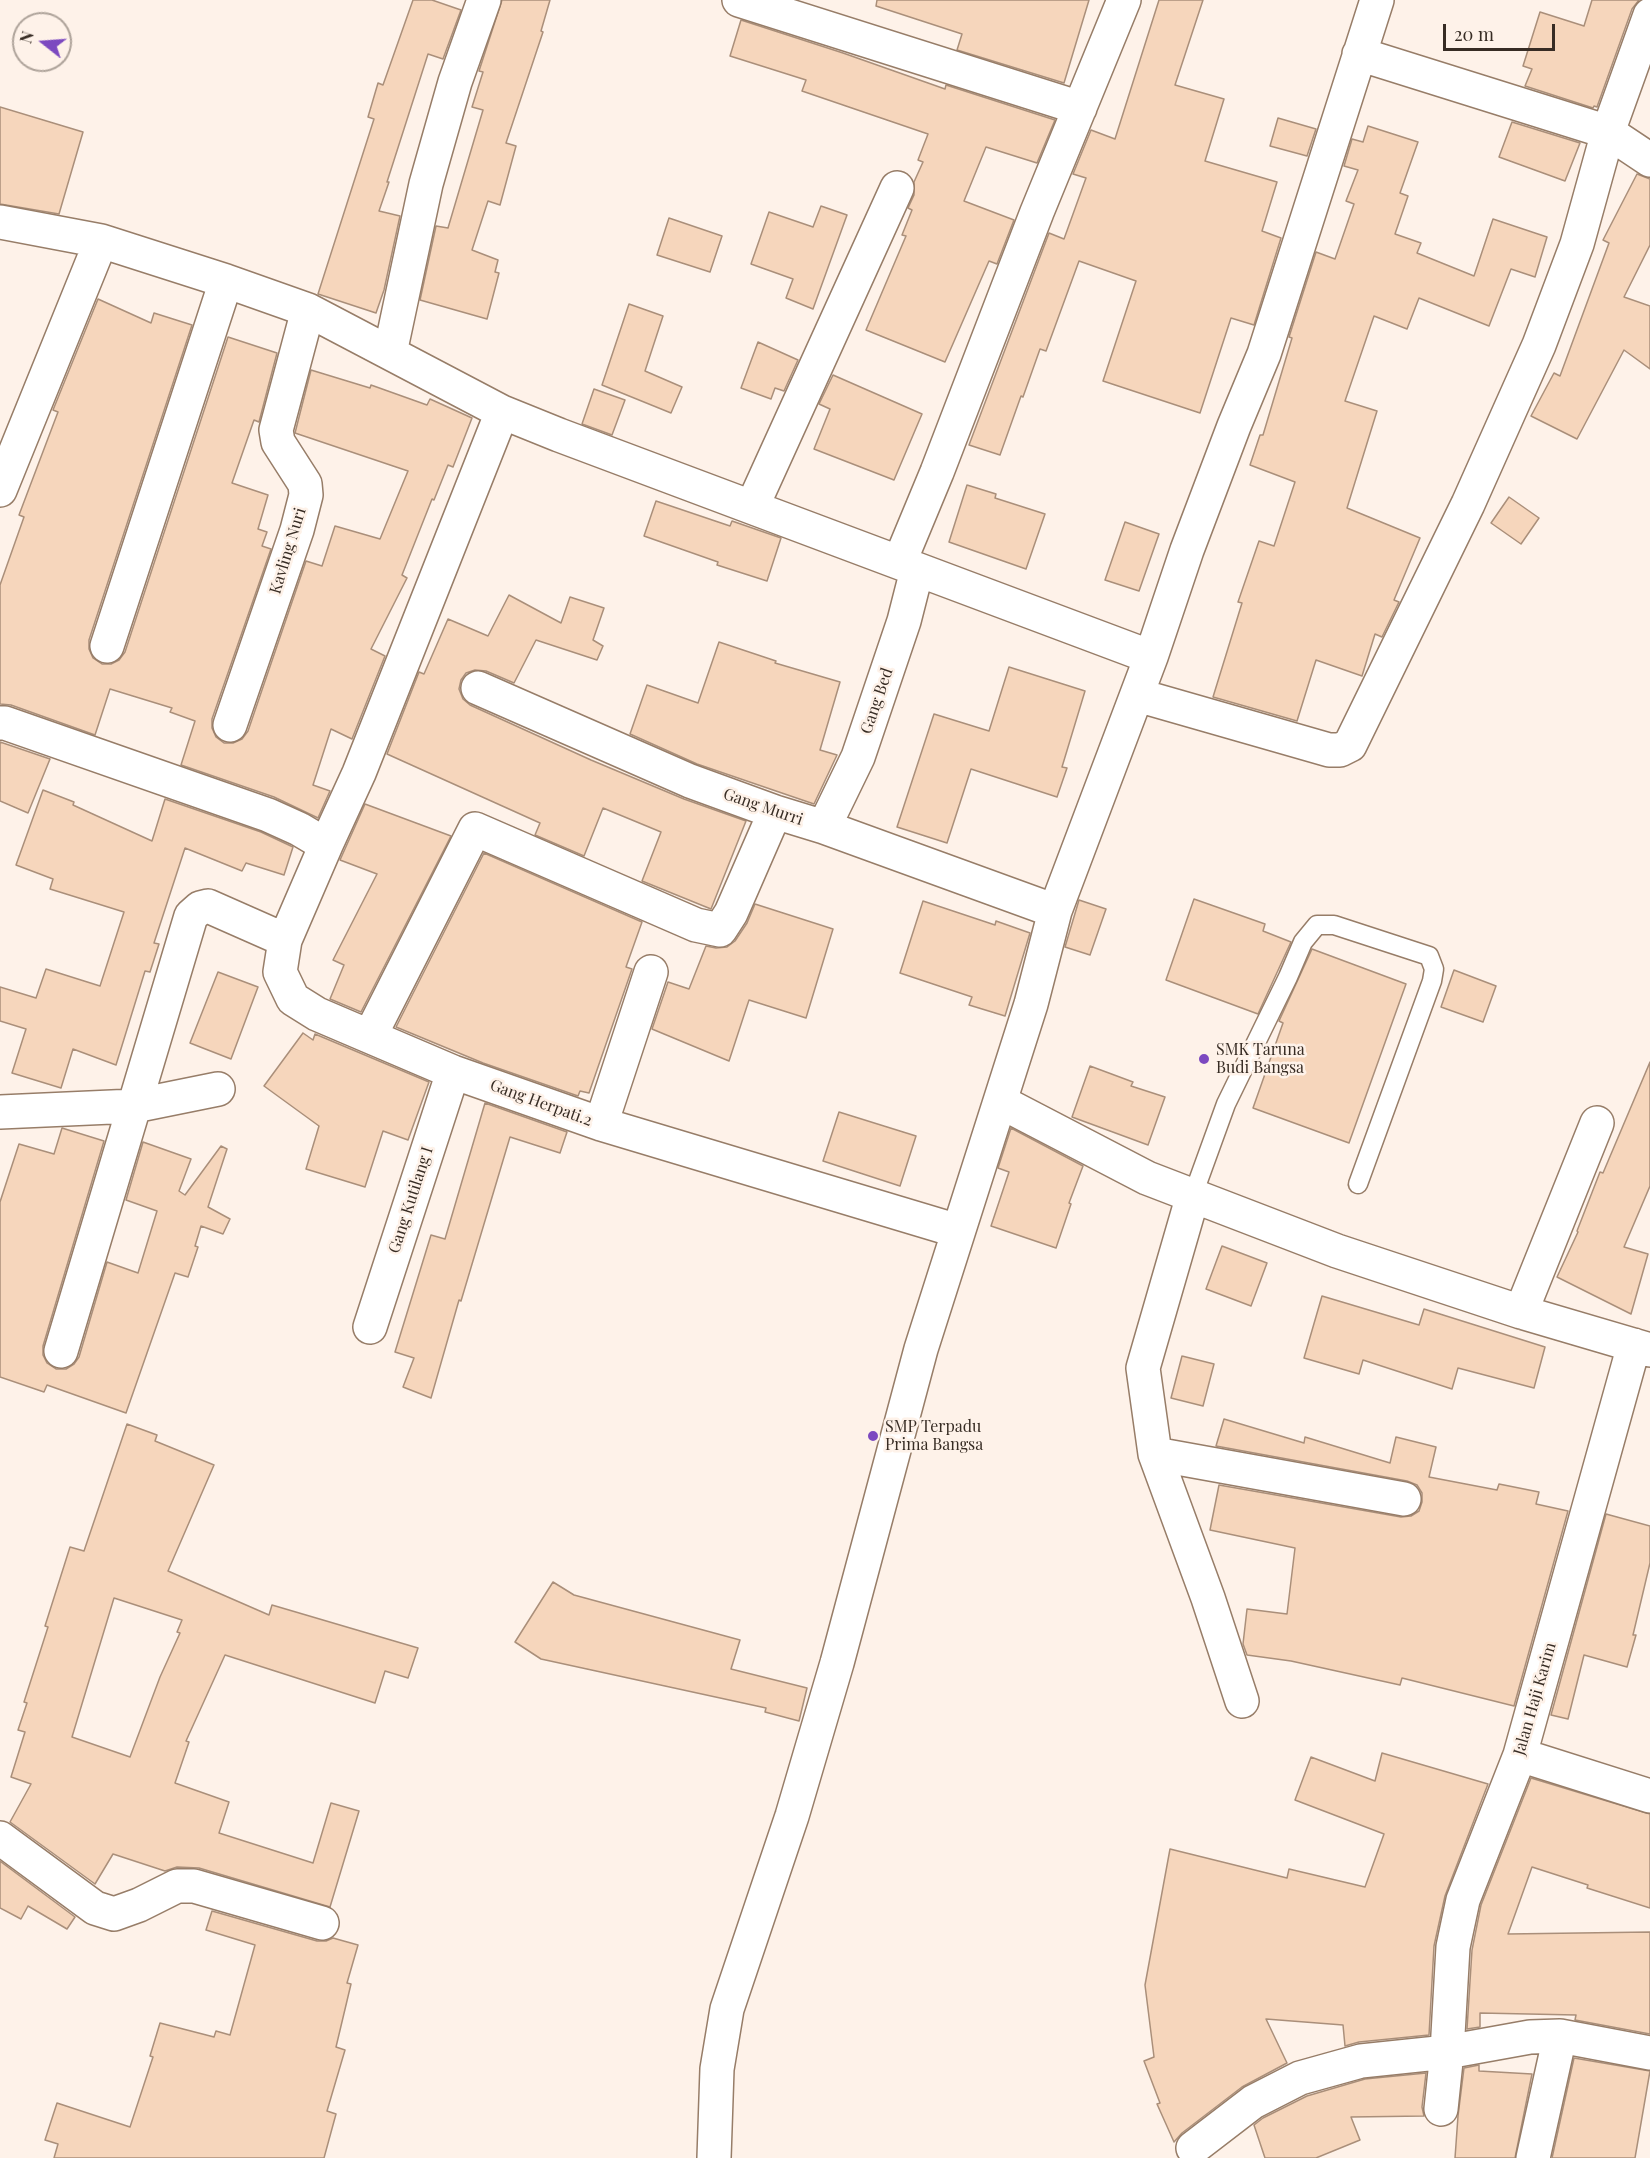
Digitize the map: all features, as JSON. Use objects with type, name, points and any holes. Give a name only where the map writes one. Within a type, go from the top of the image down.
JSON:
[{"type":"street","points":[[390,353],[426,183],[455,82],[484,0]]},
{"type":"street","points":[[739,0],[1080,108]]},
{"type":"street","name":"Gang Bed","points":[[824,827],[858,757],[904,621],[909,566],[1032,223],[1124,0]]},
{"type":"street","points":[[714,2158],[717,2069],[727,2009],[795,1805],[846,1630],[921,1349],[1031,1004],[1055,911],[1151,657],[1187,550],[1264,354],[1377,0]]},
{"type":"street","points":[[1137,694],[1329,750],[1340,750],[1350,745],[1468,504],[1539,345],[1577,244],[1608,132],[1650,15]]},
{"type":"street","points":[[1359,54],[1608,132],[1650,160]]},
{"type":"street","points":[[752,507],[897,188]]},
{"type":"street","points":[[0,222],[101,241],[308,310],[502,411],[559,435],[1151,657]]},
{"type":"street","points":[[0,490],[101,241]]},
{"type":"street","points":[[107,646],[226,281]]},
{"type":"street","name":"Kavling Nuri","points":[[230,725],[297,530],[306,495],[305,484],[278,442],[276,430],[308,310]]},
{"type":"street","name":"Gang Herpati.2","points":[[502,411],[359,772],[285,940],[280,972],[293,999],[317,1014],[453,1072],[601,1124],[958,1231]]},
{"type":"street","name":"Gang Murri","points":[[478,688],[690,781],[1055,911]]},
{"type":"street","points":[[0,723],[268,815],[326,845]]},
{"type":"street","points":[[370,1036],[475,829],[696,925],[720,930],[731,914],[775,812]]},
{"type":"street","points":[[62,1351],[191,916],[200,908],[208,906],[285,940]]},
{"type":"street","points":[[601,1124],[651,972]]},
{"type":"street","name":"Gang Kutilang I","points":[[370,1327],[453,1072]]},
{"type":"street","points":[[0,1112],[134,1106],[218,1089]]},
{"type":"street","points":[[1001,1102],[1147,1178],[1337,1251],[1521,1312],[1642,1348]]},
{"type":"street","points":[[1521,1312],[1597,1123]]},
{"type":"street","points":[[1193,1195],[1143,1368],[1155,1454],[1208,1598],[1242,1701]]},
{"type":"street","name":"Jalan Haji Karim","points":[[1441,2109],[1453,1947],[1463,1900],[1520,1755],[1642,1348]]},
{"type":"street","points":[[1155,1454],[1404,1499]]},
{"type":"street","points":[[1520,1755],[1650,1796]]},
{"type":"street","points":[[0,1838],[95,1908],[114,1914],[139,1905],[177,1886],[194,1886],[322,1923]]},
{"type":"street","points":[[1533,2158],[1560,2036]]},
{"type":"street","points":[[1193,2148],[1253,2102],[1300,2078],[1362,2061],[1447,2052],[1530,2037],[1560,2036],[1650,2053]]},
{"type":"lane","points":[[1193,1195],[1226,1104],[1303,942],[1317,925],[1334,925],[1429,956],[1434,969],[1432,981],[1358,1184]]},
{"type":"building","points":[[413,0],[432,0],[461,10],[443,59],[428,54],[387,182],[389,182],[379,211],[400,216],[384,290],[376,313],[318,294],[374,119],[368,117],[378,83],[383,85]]},
{"type":"building","points":[[502,0],[550,0],[541,31],[543,32],[506,143],[516,146],[500,205],[488,201],[472,250],[498,260],[495,272],[499,273],[487,319],[420,300],[436,226],[448,228],[483,110],[472,107],[483,72],[479,71]]},
{"type":"building","points":[[877,0],[1089,0],[1064,83],[957,50],[962,34],[876,6]]},
{"type":"building","points":[[1159,0],[1203,0],[1175,85],[1224,99],[1205,161],[1277,182],[1262,231],[1281,238],[1254,325],[1231,318],[1200,413],[1103,381],[1136,281],[1079,261],[1046,351],[1040,349],[1000,455],[969,445],[1049,233],[1064,239],[1086,178],[1073,174],[1091,130],[1115,139]]},
{"type":"building","points":[[1592,0],[1639,0],[1632,9],[1597,107],[1593,108],[1525,86],[1532,69],[1523,66],[1540,12],[1584,26]]},
{"type":"building","points":[[741,20],[945,89],[946,85],[1055,120],[1037,163],[986,147],[964,201],[1014,220],[997,264],[989,261],[945,362],[866,330],[906,236],[902,235],[912,210],[908,208],[914,195],[914,182],[923,162],[918,160],[928,134],[802,91],[806,80],[730,56]]},
{"type":"building","points":[[0,107],[83,132],[59,214],[0,204]]},
{"type":"building","points":[[1278,118],[1316,129],[1307,156],[1270,146]]},
{"type":"building","points":[[1512,122],[1580,143],[1565,181],[1499,157]]},
{"type":"building","points":[[1368,126],[1418,142],[1400,193],[1408,196],[1395,234],[1421,243],[1417,253],[1474,276],[1493,219],[1547,237],[1535,277],[1511,269],[1489,326],[1419,298],[1407,329],[1374,316],[1345,401],[1377,411],[1347,508],[1420,538],[1394,600],[1399,602],[1382,637],[1375,634],[1362,676],[1316,660],[1297,721],[1213,697],[1242,603],[1238,602],[1259,541],[1274,546],[1295,482],[1250,465],[1260,435],[1263,435],[1292,338],[1289,337],[1316,252],[1335,259],[1354,204],[1346,201],[1358,170],[1344,166],[1352,139],[1363,142]]},
{"type":"building","points":[[1637,174],[1650,179],[1650,245],[1624,297],[1650,306],[1650,369],[1624,350],[1577,439],[1531,416],[1554,373],[1560,376],[1609,243],[1603,240]]},
{"type":"building","points":[[821,206],[847,215],[813,309],[786,298],[793,279],[751,264],[769,212],[813,227]]},
{"type":"building","points":[[669,218],[722,236],[710,272],[657,255]]},
{"type":"building","points":[[98,299],[151,323],[154,313],[192,325],[89,640],[89,649],[93,658],[102,664],[111,664],[119,660],[125,652],[228,337],[277,353],[259,422],[254,420],[232,483],[268,495],[258,529],[267,532],[262,546],[271,549],[212,719],[212,728],[216,737],[224,743],[233,743],[242,739],[248,731],[306,561],[322,566],[335,526],[380,539],[408,471],[295,433],[311,370],[370,388],[371,385],[427,405],[430,399],[472,418],[453,467],[448,465],[434,500],[432,499],[402,575],[407,578],[371,649],[385,656],[352,739],[331,729],[313,785],[330,791],[318,818],[274,797],[181,765],[195,721],[170,712],[172,708],[110,689],[95,735],[11,705],[0,704],[0,585],[24,517],[19,515],[58,412],[53,410]]},
{"type":"building","points":[[629,304],[663,316],[645,371],[682,387],[671,413],[602,385]]},
{"type":"building","points":[[758,342],[798,360],[784,391],[775,388],[771,399],[741,388]]},
{"type":"building","points":[[833,375],[922,414],[894,480],[814,449],[830,409],[819,404]]},
{"type":"building","points":[[594,389],[625,400],[612,435],[582,424]]},
{"type":"building","points":[[967,485],[996,494],[995,498],[1045,514],[1026,569],[949,542]]},
{"type":"building","points":[[1509,497],[1539,518],[1521,544],[1491,523]]},
{"type":"building","points":[[656,501],[730,526],[732,521],[781,538],[767,581],[717,565],[718,562],[644,536]]},
{"type":"building","points":[[1125,522],[1159,534],[1139,591],[1105,580]]},
{"type":"building","points":[[509,595],[561,623],[570,597],[604,608],[593,640],[603,646],[597,660],[536,640],[514,683],[486,671],[475,670],[466,673],[461,680],[459,689],[463,699],[470,705],[591,760],[684,799],[746,821],[711,909],[642,881],[661,832],[603,808],[584,856],[535,835],[540,823],[387,754],[419,672],[424,674],[448,619],[488,636]]},
{"type":"building","points":[[719,642],[776,661],[775,663],[840,682],[820,750],[837,755],[814,804],[697,764],[630,734],[647,685],[698,703]]},
{"type":"building","points":[[1009,667],[1085,691],[1062,767],[1067,768],[1057,797],[971,769],[947,843],[897,827],[934,714],[989,731]]},
{"type":"building","points":[[0,742],[50,759],[28,813],[0,801]]},
{"type":"building","points":[[43,790],[74,802],[73,805],[152,841],[165,799],[261,832],[293,847],[284,875],[246,863],[242,871],[185,848],[154,943],[159,944],[150,972],[145,971],[116,1065],[73,1049],[61,1088],[12,1073],[26,1029],[0,1021],[0,987],[36,998],[46,969],[100,986],[124,912],[50,889],[53,879],[16,865]]},
{"type":"building","points":[[365,804],[451,836],[361,1012],[330,999],[344,965],[333,960],[377,874],[340,860]]},
{"type":"building","points":[[484,853],[642,922],[626,967],[632,969],[589,1093],[580,1091],[578,1096],[483,1063],[396,1027]]},
{"type":"building","points":[[1194,899],[1265,924],[1263,931],[1291,942],[1258,1014],[1166,980]]},
{"type":"building","points":[[1079,900],[1106,909],[1090,955],[1065,947]]},
{"type":"building","points":[[923,901],[995,925],[996,921],[1030,933],[1005,1016],[969,1005],[972,997],[900,973]]},
{"type":"building","points":[[755,904],[833,929],[806,1018],[749,1000],[729,1061],[652,1029],[668,982],[689,989],[706,946],[727,947],[735,941],[747,923]]},
{"type":"building","points":[[1312,949],[1406,984],[1349,1143],[1253,1108],[1283,1023],[1279,1021]]},
{"type":"building","points":[[1454,970],[1496,986],[1483,1022],[1441,1007]]},
{"type":"building","points":[[218,972],[258,987],[231,1059],[190,1043]]},
{"type":"building","points":[[303,1033],[313,1040],[315,1034],[429,1082],[408,1140],[383,1131],[365,1187],[306,1169],[319,1126],[264,1086]]},
{"type":"building","points":[[1650,1062],[1650,1186],[1624,1247],[1648,1254],[1631,1314],[1557,1277],[1578,1232],[1600,1172],[1603,1173]]},
{"type":"building","points":[[1090,1066],[1133,1082],[1131,1086],[1165,1097],[1148,1145],[1072,1117]]},
{"type":"building","points":[[485,1103],[567,1132],[560,1153],[510,1137],[431,1398],[403,1387],[414,1358],[395,1352],[431,1235],[445,1239]]},
{"type":"building","points":[[839,1112],[916,1136],[900,1186],[823,1161]]},
{"type":"building","points":[[62,1128],[104,1141],[43,1346],[43,1355],[47,1363],[56,1369],[66,1369],[79,1357],[107,1262],[138,1273],[157,1211],[126,1200],[143,1142],[191,1159],[179,1191],[185,1195],[221,1146],[227,1149],[208,1207],[230,1219],[223,1234],[201,1226],[195,1246],[198,1247],[188,1277],[175,1273],[126,1413],[47,1385],[44,1392],[0,1377],[0,1202],[19,1144],[54,1154]]},
{"type":"building","points":[[1011,1128],[1083,1166],[1056,1248],[991,1226],[1009,1172],[998,1168]]},
{"type":"building","points":[[1222,1246],[1267,1263],[1251,1306],[1206,1289]]},
{"type":"building","points":[[1322,1296],[1419,1325],[1424,1309],[1545,1347],[1534,1388],[1458,1368],[1452,1389],[1363,1360],[1359,1374],[1304,1358]]},
{"type":"building","points":[[1182,1356],[1214,1364],[1203,1406],[1171,1398]]},
{"type":"building","points":[[1224,1419],[1304,1443],[1305,1437],[1390,1463],[1396,1437],[1436,1447],[1429,1477],[1497,1490],[1499,1484],[1539,1492],[1536,1504],[1568,1511],[1514,1706],[1402,1678],[1400,1685],[1291,1661],[1247,1655],[1243,1644],[1247,1609],[1287,1614],[1295,1548],[1210,1530],[1219,1485],[1401,1517],[1411,1516],[1419,1511],[1422,1493],[1417,1485],[1407,1481],[1216,1446]]},
{"type":"building","points":[[127,1424],[157,1435],[155,1441],[214,1465],[168,1571],[269,1615],[272,1605],[418,1648],[408,1678],[385,1671],[375,1703],[225,1655],[186,1741],[189,1742],[175,1783],[229,1802],[219,1833],[313,1863],[331,1803],[359,1811],[330,1907],[199,1868],[177,1867],[165,1871],[113,1854],[95,1884],[10,1822],[31,1784],[11,1777],[25,1732],[18,1730],[27,1703],[24,1702],[70,1547],[84,1551]],"holes":[[[114,1598],[182,1620],[177,1632],[180,1633],[160,1677],[130,1757],[72,1737]]]},
{"type":"building","points":[[1606,1514],[1650,1526],[1650,1563],[1633,1635],[1636,1635],[1627,1667],[1584,1655],[1568,1719],[1551,1715]]},
{"type":"building","points":[[553,1582],[574,1595],[740,1640],[731,1669],[807,1688],[799,1721],[765,1712],[766,1708],[541,1659],[515,1642]]},
{"type":"building","points":[[1382,1753],[1488,1784],[1445,1896],[1434,1946],[1429,2035],[1359,2042],[1345,2046],[1343,2025],[1266,2019],[1287,2063],[1242,2087],[1182,2133],[1174,2142],[1157,2104],[1160,2103],[1144,2061],[1154,2057],[1145,1985],[1170,1849],[1287,1878],[1289,1869],[1365,1887],[1384,1834],[1295,1800],[1311,1757],[1375,1781]]},
{"type":"building","points":[[1531,1778],[1650,1814],[1650,1908],[1532,1867],[1508,1934],[1650,1932],[1650,2034],[1575,2020],[1576,2015],[1480,2013],[1480,2027],[1467,2029],[1472,1950],[1481,1905]]},
{"type":"building","points":[[0,1861],[75,1917],[67,1929],[28,1906],[21,1919],[0,1908]]},
{"type":"building","points":[[212,1911],[317,1941],[333,1938],[358,1945],[347,1983],[351,1984],[336,2047],[345,2050],[327,2111],[336,2114],[324,2158],[54,2158],[58,2144],[45,2140],[57,2103],[130,2127],[153,2057],[150,2056],[160,2023],[214,2037],[216,2031],[230,2035],[255,1945],[206,1930]]},
{"type":"building","points":[[1574,2058],[1650,2071],[1635,2158],[1552,2158]]},
{"type":"building","points":[[1479,2065],[1479,2071],[1532,2074],[1515,2158],[1455,2158],[1464,2068]]},
{"type":"building","points":[[1426,2073],[1422,2107],[1424,2116],[1351,2117],[1360,2140],[1316,2158],[1265,2158],[1254,2125],[1263,2118],[1307,2096],[1365,2079]]},
{"type":"place","name":"SMK Taruna Budi Bangsa","points":[[1204,1059]]},
{"type":"place","name":"SMP Terpadu Prima Bangsa","points":[[873,1436]]}]
